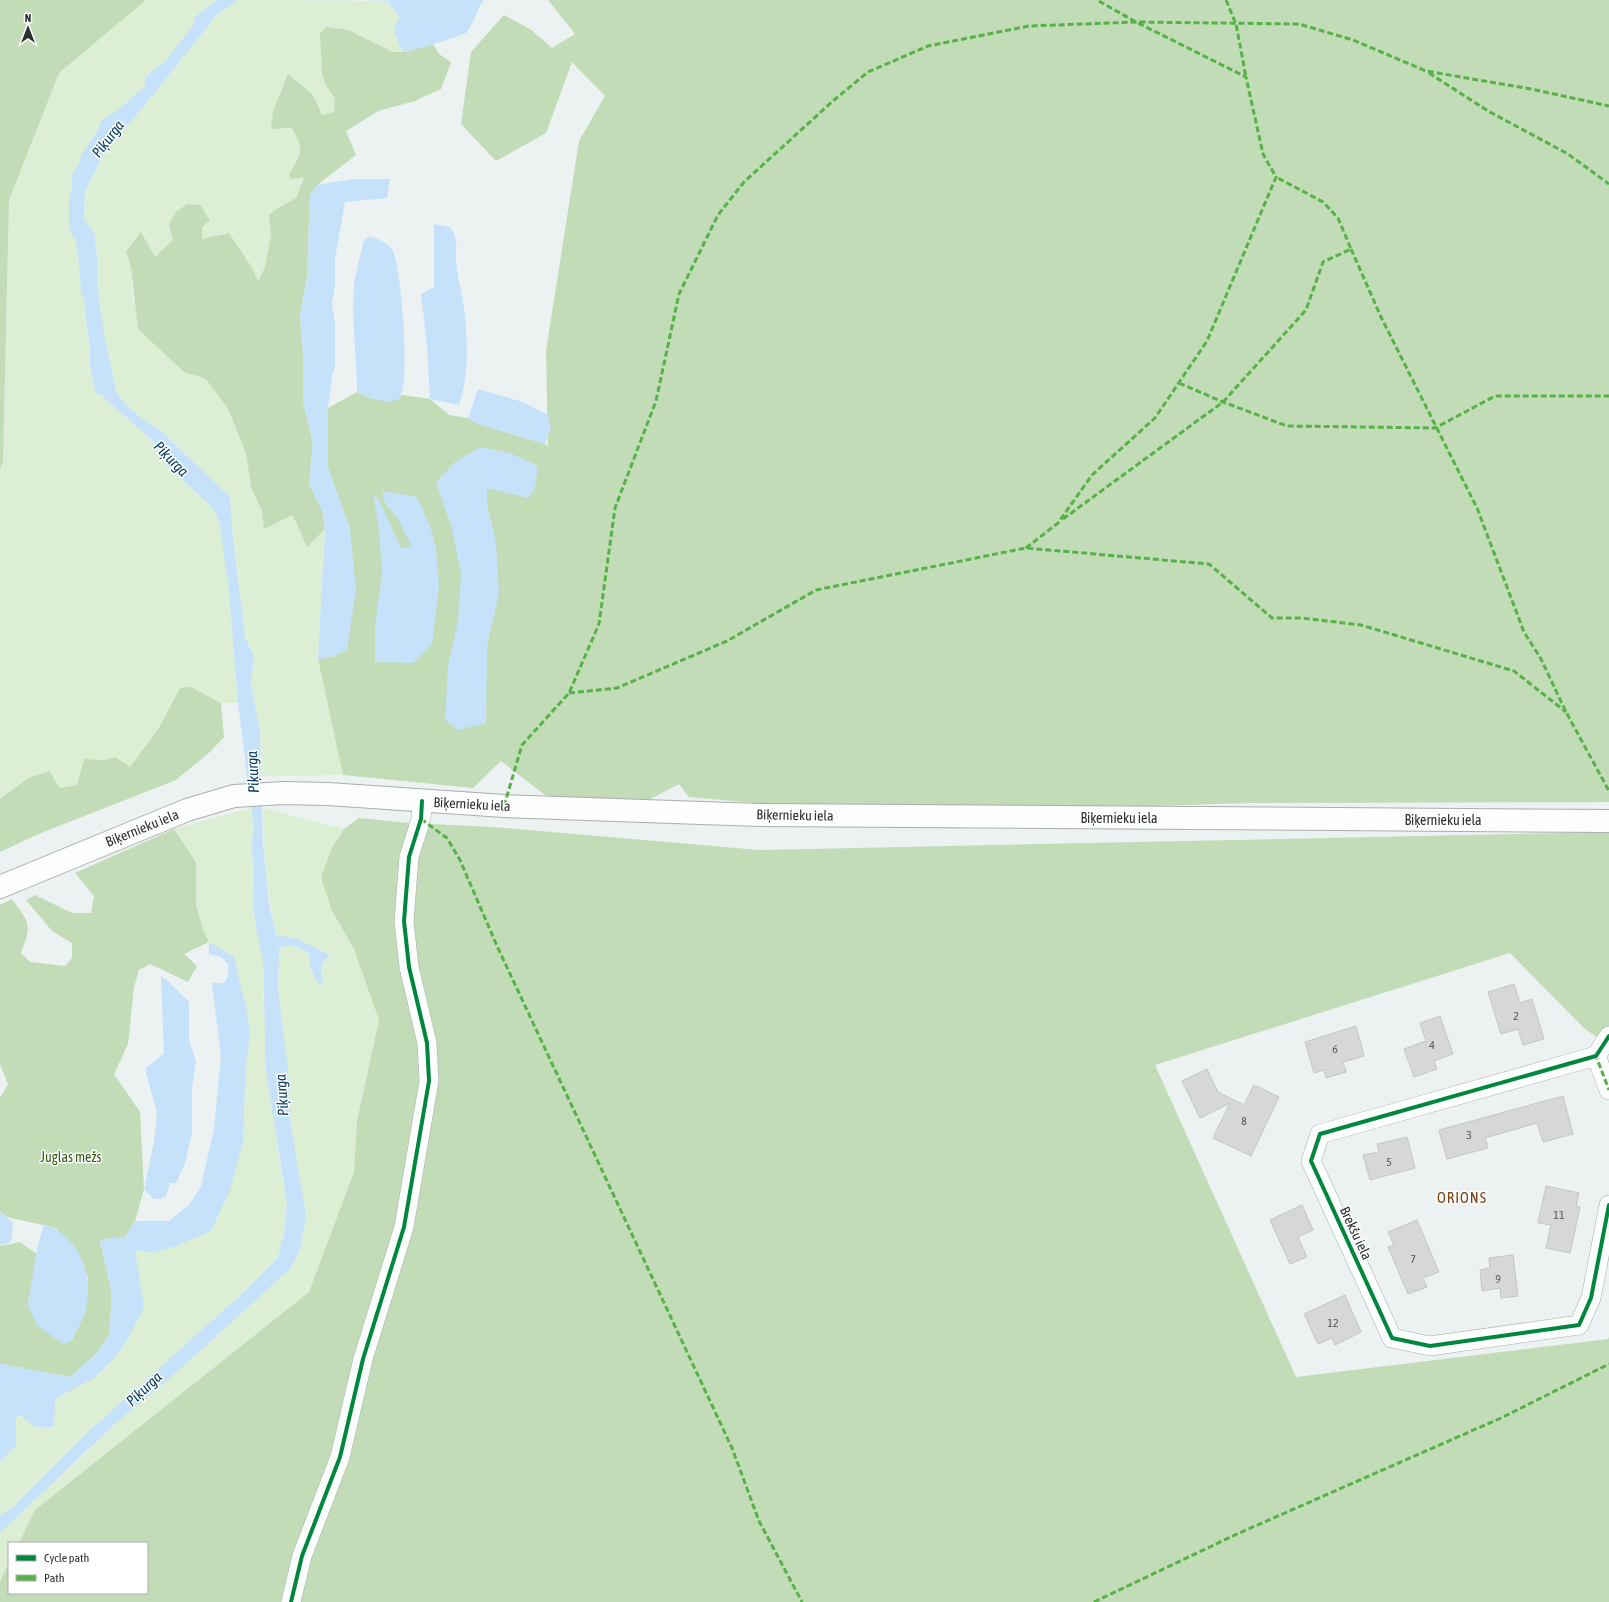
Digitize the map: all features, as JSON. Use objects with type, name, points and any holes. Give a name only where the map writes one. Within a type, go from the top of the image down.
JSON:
[{"type":"main road","name":"Biķernieku iela","points":[[0,887],[180,812],[234,796],[284,792],[504,806],[758,815],[1609,821]]},
{"type":"street","points":[[291,1602],[302,1556],[340,1457],[363,1359],[404,1227],[429,1081],[427,1043],[409,967],[404,921],[409,857],[421,819],[422,801]]},
{"type":"street","points":[[1609,1036],[1596,1056],[1609,1090]]},
{"type":"street","name":"Brekšu iela","points":[[1596,1056],[1320,1134],[1311,1161],[1392,1338],[1430,1346],[1580,1325],[1591,1298],[1609,1205]]},
{"type":"green space","points":[[0,0],[146,0],[59,73],[9,200],[3,462],[0,469]]},
{"type":"green space","points":[[146,0],[217,0],[196,16],[193,26],[165,61],[145,77],[145,86],[120,108],[101,121],[98,130],[82,153],[78,165],[72,175],[72,188],[69,200],[69,226],[75,238],[78,251],[81,292],[84,302],[90,350],[90,366],[100,394],[157,445],[166,465],[214,509],[220,525],[229,592],[238,703],[221,703],[191,687],[169,710],[159,728],[130,767],[115,757],[104,760],[84,759],[77,785],[60,788],[27,779],[0,799],[0,469],[3,462],[9,200],[59,73]]},
{"type":"green space","points":[[237,0],[390,1],[400,17],[400,46],[403,49],[403,52],[393,52],[348,30],[325,84],[335,99],[334,113],[322,115],[313,95],[288,75],[273,111],[272,129],[293,128],[299,142],[300,152],[297,161],[289,174],[290,179],[304,178],[296,198],[276,209],[269,224],[271,235],[265,267],[258,282],[251,266],[229,233],[202,239],[202,227],[169,224],[174,240],[155,257],[149,245],[126,252],[131,267],[133,301],[184,372],[206,378],[228,409],[246,453],[251,487],[262,511],[264,529],[292,515],[307,546],[325,529],[318,659],[343,775],[262,776],[260,732],[251,684],[254,656],[245,637],[233,538],[230,497],[160,430],[144,420],[125,404],[116,391],[103,328],[97,283],[97,257],[94,232],[84,219],[85,191],[104,153],[145,105],[216,16]]},
{"type":"green space","points":[[548,0],[1609,0],[1609,802],[1251,803],[877,814],[689,797],[679,784],[637,806],[545,795],[501,761],[473,788],[343,775],[318,659],[334,656],[350,529],[328,468],[328,408],[357,392],[373,399],[398,399],[402,395],[430,399],[449,415],[468,418],[478,424],[548,446],[546,351],[579,141],[605,96],[572,62],[546,133],[496,161],[461,124],[471,52],[504,15],[530,29],[552,48],[575,34]]},
{"type":"green space","points":[[327,27],[348,30],[393,52],[406,52],[433,44],[439,54],[451,62],[441,89],[415,101],[378,111],[346,131],[356,155],[317,185],[310,195],[307,277],[300,316],[303,354],[303,402],[313,443],[309,484],[322,510],[325,529],[307,547],[292,515],[264,529],[262,511],[251,487],[246,453],[228,409],[206,379],[184,372],[138,329],[131,267],[126,252],[141,232],[155,257],[173,240],[169,224],[176,212],[187,204],[200,205],[210,220],[202,227],[202,239],[229,233],[251,266],[258,281],[265,267],[271,235],[269,215],[276,209],[296,198],[304,178],[290,179],[289,174],[297,161],[300,152],[299,142],[292,128],[271,129],[273,111],[288,74],[313,95],[322,115],[334,112],[335,99],[325,84],[322,73],[320,33]]},
{"type":"green space","points":[[191,687],[221,703],[224,737],[211,751],[176,780],[41,833],[0,852],[0,799],[27,779],[49,771],[60,788],[77,785],[84,759],[104,760],[115,757],[130,767],[159,728],[180,688]]},
{"type":"green space","points":[[251,808],[254,830],[251,843],[254,868],[253,904],[263,961],[263,999],[278,1152],[287,1203],[284,1234],[278,1257],[245,1291],[89,1431],[13,1507],[0,1516],[0,1462],[16,1446],[16,1418],[96,1377],[112,1361],[128,1339],[134,1250],[150,1253],[243,1142],[246,1063],[250,1037],[234,957],[209,942],[203,929],[196,905],[196,862],[174,829]]},
{"type":"green space","points":[[263,808],[344,829],[332,848],[332,911],[354,949],[379,1019],[357,1121],[354,1172],[309,1292],[35,1510],[19,1542],[8,1542],[8,1565],[0,1581],[0,1533],[3,1529],[115,1424],[178,1371],[290,1269],[300,1250],[306,1215],[291,1126],[278,989],[279,948],[291,945],[310,955],[310,967],[323,980],[320,971],[323,961],[313,949],[303,942],[276,935],[266,872]]},
{"type":"green space","points":[[359,818],[409,823],[494,827],[759,850],[1609,832],[1609,1045],[1585,1029],[1510,953],[1155,1065],[1296,1377],[1608,1339],[1609,1337],[1609,1602],[0,1602],[0,1581],[8,1565],[8,1594],[148,1594],[148,1542],[19,1542],[35,1510],[309,1292],[354,1172],[357,1121],[379,1020],[354,949],[332,911],[321,877],[332,848],[344,829]]},
{"type":"green space","name":"Juglas mežs","points":[[174,829],[196,862],[196,905],[203,929],[209,942],[184,954],[197,966],[188,982],[150,964],[139,970],[134,987],[128,1044],[114,1074],[140,1112],[144,1189],[135,1221],[125,1237],[100,1240],[112,1294],[109,1335],[96,1354],[70,1377],[0,1364],[0,1246],[20,1242],[37,1254],[28,1305],[72,1340],[85,1312],[88,1277],[56,1228],[7,1217],[0,1211],[0,1098],[8,1084],[0,1064],[0,905],[12,899],[26,919],[28,930],[21,953],[30,962],[65,966],[72,958],[72,943],[52,931],[26,900],[35,895],[72,913],[91,913],[94,896],[75,873]]},
{"type":"water","name":"Piķurga","points":[[217,0],[237,0],[216,16],[145,105],[104,153],[85,191],[84,219],[94,232],[97,257],[97,283],[103,328],[116,391],[125,404],[144,420],[160,430],[230,497],[233,538],[245,637],[254,656],[251,684],[260,732],[263,843],[269,904],[276,935],[298,939],[330,955],[321,969],[323,980],[320,987],[310,967],[310,954],[291,945],[279,948],[278,989],[288,1072],[291,1126],[306,1215],[300,1250],[290,1269],[178,1371],[115,1424],[0,1533],[0,1516],[13,1507],[89,1431],[245,1291],[278,1257],[284,1234],[287,1203],[266,1072],[263,961],[253,904],[254,868],[251,843],[254,830],[238,703],[229,592],[220,525],[214,509],[166,465],[157,445],[100,394],[96,394],[90,366],[90,350],[84,302],[81,292],[78,251],[75,238],[72,235],[69,226],[69,200],[72,188],[72,175],[78,165],[82,153],[98,130],[101,121],[120,108],[145,86],[145,77],[165,61],[193,26],[196,16]]},
{"type":"water","points":[[368,0],[484,0],[479,7],[472,24],[464,34],[403,52],[394,33],[397,20],[400,17],[390,5],[390,1]]},
{"type":"water","points":[[352,179],[390,179],[387,198],[345,202],[335,259],[335,287],[332,303],[335,322],[335,367],[332,376],[328,408],[328,468],[350,529],[356,589],[347,650],[334,656],[318,659],[325,529],[322,510],[309,484],[313,443],[303,402],[303,354],[300,316],[307,277],[310,195],[317,185]]},
{"type":"water","points":[[434,224],[450,227],[456,240],[456,262],[467,337],[465,379],[459,405],[430,399],[427,345],[421,294],[434,287]]},
{"type":"water","points":[[370,236],[380,240],[393,251],[402,303],[405,353],[402,391],[398,399],[388,402],[357,392],[353,311],[354,285],[364,240]]},
{"type":"water","points":[[478,389],[523,402],[548,415],[551,428],[545,444],[478,424],[468,418]]},
{"type":"water","points":[[481,447],[510,453],[538,466],[535,488],[528,498],[487,488],[487,504],[496,542],[499,593],[487,647],[486,723],[458,730],[445,720],[448,666],[458,621],[461,574],[452,529],[436,482],[455,462]]},
{"type":"water","points":[[382,491],[417,497],[430,526],[436,548],[439,586],[432,644],[413,663],[375,662],[375,627],[382,573],[379,529],[373,494],[379,500],[401,548],[407,548],[411,545],[398,519],[385,503]]},
{"type":"water","points":[[209,942],[234,957],[247,1012],[250,1037],[246,1063],[243,1142],[230,1190],[211,1231],[173,1247],[150,1253],[135,1250],[144,1307],[128,1339],[112,1361],[96,1377],[55,1399],[54,1427],[35,1427],[20,1415],[16,1418],[16,1446],[0,1462],[0,1364],[70,1377],[96,1354],[109,1335],[112,1294],[100,1240],[125,1237],[135,1221],[169,1221],[189,1205],[201,1186],[214,1129],[221,1056],[212,983],[224,983],[228,976],[228,964],[221,957],[209,954]]},
{"type":"water","points":[[161,976],[189,1002],[189,1040],[196,1062],[192,1088],[192,1132],[186,1161],[176,1183],[170,1183],[166,1196],[160,1199],[154,1199],[144,1189],[154,1142],[157,1113],[145,1069],[164,1053]]},
{"type":"water","points":[[0,1211],[13,1223],[12,1238],[9,1243],[0,1245]]},
{"type":"water","points":[[44,1224],[57,1230],[67,1238],[82,1259],[86,1272],[88,1299],[85,1312],[72,1341],[63,1344],[37,1325],[28,1305],[37,1248]]},
{"type":"building","points":[[1514,984],[1520,1003],[1532,999],[1544,1039],[1523,1045],[1518,1029],[1501,1034],[1488,992]]},
{"type":"building","points":[[1440,1016],[1453,1054],[1434,1061],[1437,1069],[1414,1077],[1404,1049],[1426,1041],[1420,1023]]},
{"type":"building","points":[[1356,1026],[1364,1056],[1343,1062],[1346,1072],[1326,1078],[1324,1070],[1314,1073],[1305,1042]]},
{"type":"building","points":[[1207,1069],[1218,1092],[1244,1105],[1254,1085],[1279,1097],[1251,1156],[1213,1138],[1230,1103],[1200,1118],[1182,1081]]},
{"type":"building","points":[[1563,1096],[1573,1134],[1543,1142],[1537,1123],[1485,1138],[1488,1148],[1447,1159],[1439,1130]]},
{"type":"building","points":[[1407,1137],[1415,1168],[1370,1180],[1363,1155],[1379,1152],[1377,1144]]},
{"type":"building","points":[[1546,1186],[1579,1193],[1576,1206],[1580,1207],[1570,1253],[1546,1248],[1551,1225],[1538,1223]]},
{"type":"building","points":[[1302,1205],[1313,1230],[1298,1237],[1307,1257],[1290,1264],[1270,1220]]},
{"type":"building","points":[[1417,1220],[1439,1272],[1423,1278],[1427,1287],[1408,1294],[1388,1247],[1394,1245],[1388,1232]]},
{"type":"building","points":[[1513,1255],[1518,1296],[1501,1298],[1500,1288],[1482,1291],[1480,1270],[1490,1268],[1489,1258]]},
{"type":"building","points":[[1345,1295],[1361,1332],[1335,1345],[1332,1338],[1318,1344],[1304,1314]]},
{"type":"marked path","points":[[1026,548],[1058,523],[1092,475],[1155,418],[1207,341],[1276,177],[1263,154],[1246,77],[1136,22],[1097,0]]},
{"type":"marked path","points":[[1226,0],[1236,24],[1246,77]]},
{"type":"marked path","points":[[504,806],[522,745],[569,693],[599,624],[615,508],[656,401],[679,294],[718,215],[744,182],[834,100],[868,72],[928,46],[1029,26],[1136,22],[1299,24],[1353,40],[1426,71],[1531,89],[1609,106]]},
{"type":"marked path","points":[[1429,73],[1488,111],[1568,154],[1609,184]]},
{"type":"marked path","points":[[1063,519],[1223,402],[1306,310],[1323,262],[1351,249],[1338,218],[1323,202],[1276,177]]},
{"type":"marked path","points":[[1351,249],[1381,317],[1477,508],[1524,632],[1541,659],[1566,712],[1609,791]]},
{"type":"marked path","points":[[1179,383],[1223,402],[1287,426],[1435,428],[1495,396],[1609,396]]},
{"type":"marked path","points":[[569,693],[617,688],[727,641],[816,590],[1026,548],[1209,564],[1272,618],[1302,618],[1361,625],[1514,671],[1566,712]]},
{"type":"marked path","points":[[421,819],[447,838],[460,860],[497,946],[732,1448],[759,1521],[802,1602]]},
{"type":"marked path","points":[[1594,1057],[1596,1056],[1609,1090]]},
{"type":"marked path","points":[[1094,1602],[1237,1534],[1501,1418],[1609,1364]]},
{"type":"cycle path","points":[[291,1602],[302,1556],[340,1457],[363,1359],[404,1227],[429,1081],[427,1043],[409,967],[404,921],[409,857],[421,819],[422,801]]},
{"type":"cycle path","points":[[1609,1036],[1596,1056],[1320,1134],[1311,1161],[1392,1338],[1430,1346],[1579,1325],[1591,1298],[1609,1205]]},
{"type":"district","name":"ORIONS","points":[[1462,1198]]}]
